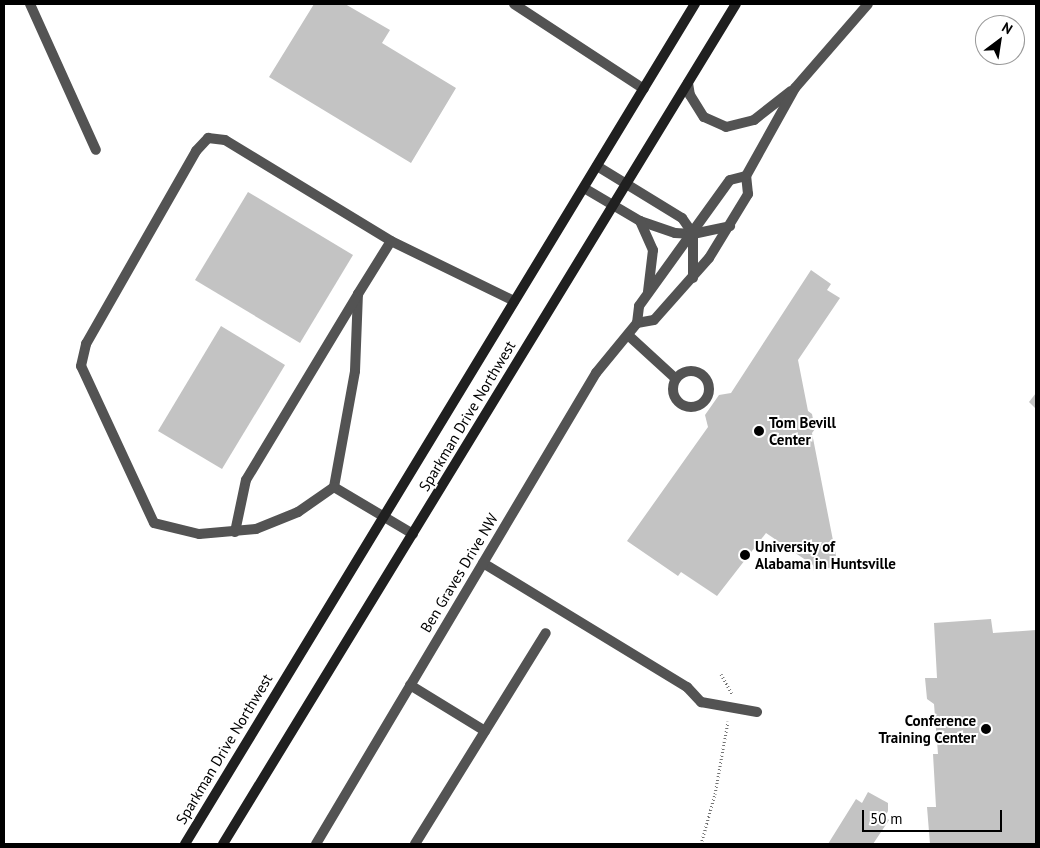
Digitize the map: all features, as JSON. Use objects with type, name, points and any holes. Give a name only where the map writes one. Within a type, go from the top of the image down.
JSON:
[{"type":"main road","name":"Sparkman Drive Northwest","points":[[184,844],[695,4]]},
{"type":"main road","name":"Sparkman Drive Northwest","points":[[223,844],[736,4]]},
{"type":"street","points":[[30,4],[96,150]]},
{"type":"street","points":[[514,4],[644,89]]},
{"type":"street","name":"Ben Graves Drive NW","points":[[637,324],[654,320],[693,278],[730,226],[748,194],[746,176],[795,88],[868,4]]},
{"type":"street","points":[[688,83],[690,96],[704,117],[726,127],[754,120],[795,88]]},
{"type":"street","points":[[358,294],[355,371],[334,487],[298,512],[256,529],[199,534],[154,523],[81,366],[86,344],[196,151],[208,138],[225,140],[390,241],[514,301]]},
{"type":"street","points":[[597,166],[682,218],[693,234],[693,278]]},
{"type":"street","name":"Ben Graves Drive NW","points":[[316,844],[596,373],[637,324],[639,306],[693,234],[730,180],[746,176]]},
{"type":"street","points":[[584,188],[640,221],[675,233],[693,234],[730,226]]},
{"type":"street","points":[[640,221],[653,250],[648,294]]},
{"type":"street","points":[[235,532],[246,480],[390,241]]},
{"type":"street","points":[[628,335],[676,379]]},
{"type":"street","points":[[334,487],[413,534]]},
{"type":"street","points":[[483,563],[687,687],[701,702],[757,712]]},
{"type":"street","points":[[415,844],[546,633]]},
{"type":"street","points":[[410,685],[485,731]]},
{"type":"path","points":[[722,674],[732,691],[732,699]]},
{"type":"path","points":[[701,844],[715,794],[728,720]]},
{"type":"building","points":[[314,4],[345,4],[390,30],[382,43],[456,88],[411,163],[269,77]]},
{"type":"building","points":[[248,192],[353,255],[300,343],[195,280]]},
{"type":"building","name":"Tom Bevill Center","points":[[811,270],[831,284],[827,290],[840,298],[798,360],[808,411],[812,414],[815,429],[812,433],[838,566],[814,571],[813,565],[766,533],[717,596],[681,572],[678,576],[627,541],[708,427],[705,415],[719,395],[731,393]]},
{"type":"building","points":[[221,326],[285,365],[222,469],[158,431]]},
{"type":"building","points":[[1036,393],[1036,409],[1029,402]]},
{"type":"building","name":"Conference Training Center","points":[[991,619],[993,633],[1036,630],[1036,844],[930,844],[927,807],[936,807],[933,754],[938,754],[934,704],[927,699],[925,678],[937,678],[934,623]]},
{"type":"building","points":[[868,792],[888,803],[888,811],[885,817],[889,820],[873,844],[828,844],[856,799],[862,803]]},
{"type":"place","name":"Tom Bevill Center","points":[[759,431]]},
{"type":"place","name":"University of Alabama in Huntsville","points":[[745,555]]},
{"type":"place","name":"Conference Training Center","points":[[986,729]]}]
